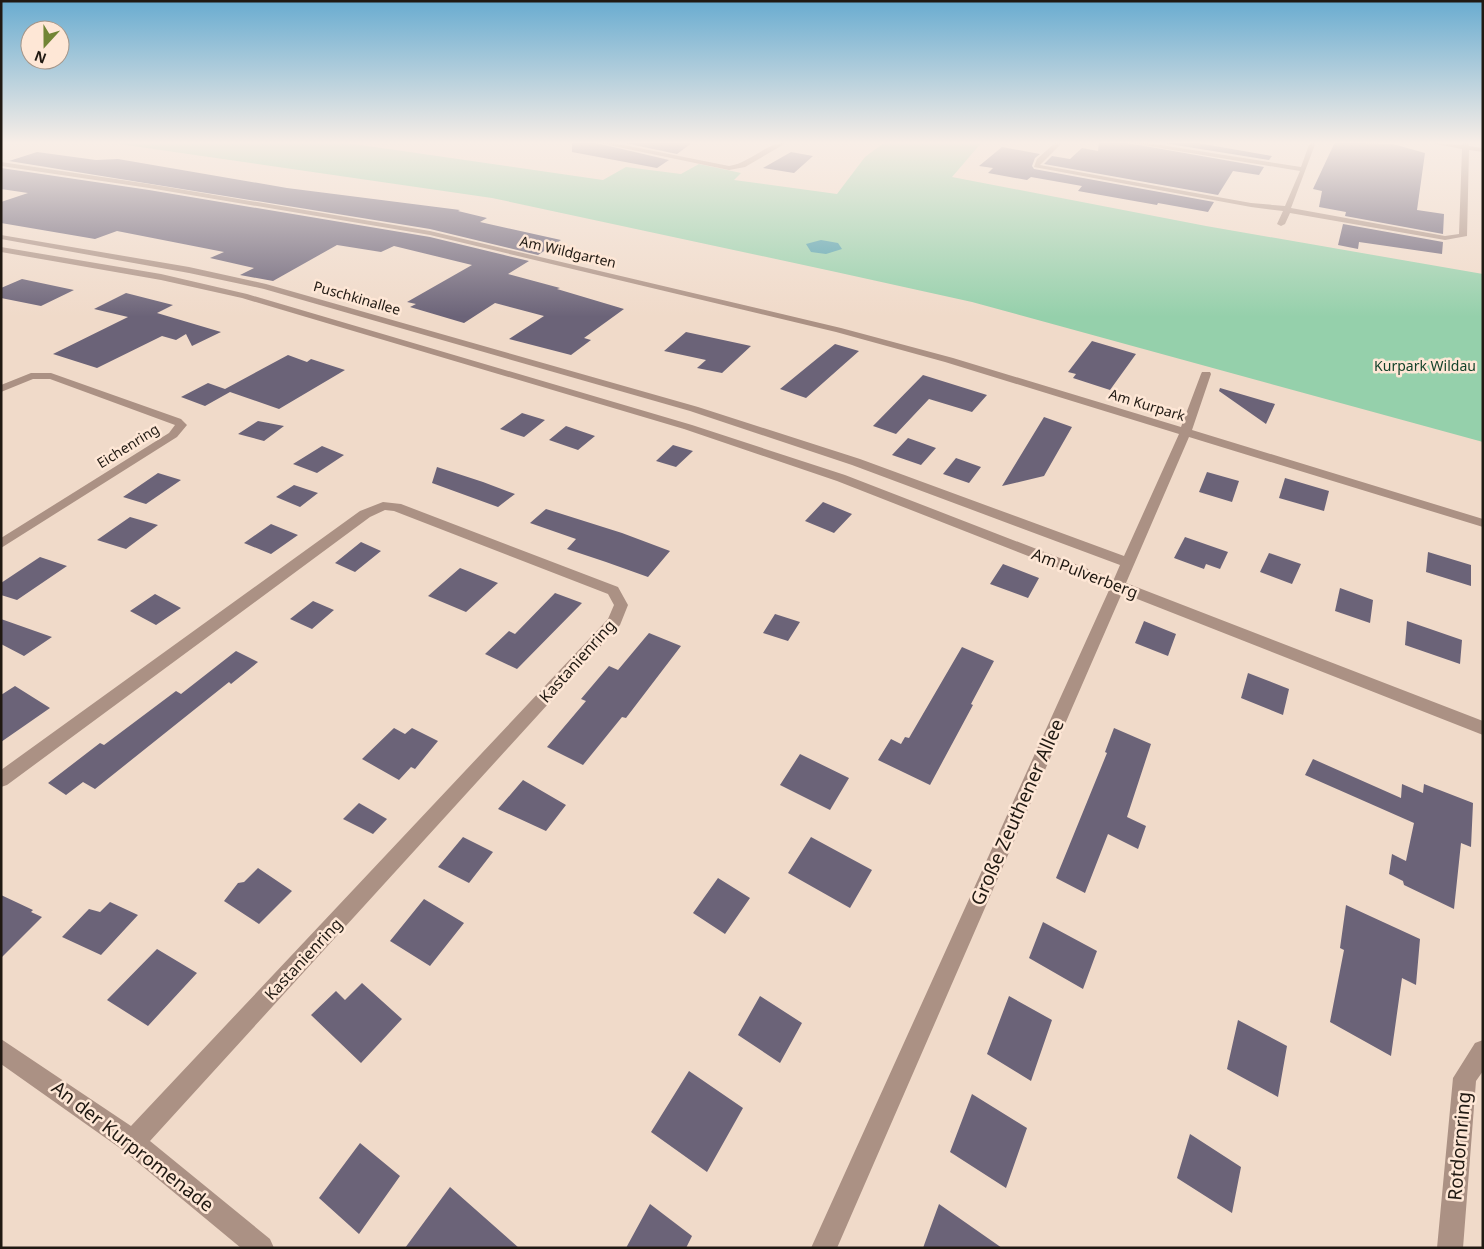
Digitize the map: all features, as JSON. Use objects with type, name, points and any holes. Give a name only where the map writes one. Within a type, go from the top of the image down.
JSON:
[{"type":"street","name":"Am Wildgarten","points":[[234,200],[430,233],[802,321]]},
{"type":"street","points":[[1225,200],[1288,209],[1445,238],[1463,236],[1464,200]]},
{"type":"street","points":[[1281,224],[1292,200]]},
{"type":"street","name":"Puschkinallee","points":[[1,237],[189,270],[308,297],[699,411]]},
{"type":"street","points":[[1,247],[18,240]]},
{"type":"street","name":"Puschkinallee","points":[[1,247],[161,277],[289,308],[684,426]]},
{"type":"street","points":[[289,308],[308,297]]},
{"type":"street","name":"Am Kurpark","points":[[802,321],[934,355],[1483,523]]},
{"type":"street","name":"Große Zeuthener Allee","points":[[824,1248],[1186,432],[1206,374]]},
{"type":"street","name":"Eichenring","points":[[1,389],[31,376],[51,376],[177,421],[181,426],[174,435],[1,544]]},
{"type":"street","points":[[633,410],[648,396]]},
{"type":"street","name":"Am Pulverberg","points":[[699,411],[856,462],[1128,563]]},
{"type":"street","name":"Am Pulverberg","points":[[684,426],[841,478],[1483,728]]},
{"type":"street","name":"Kastanienring","points":[[1,780],[365,514],[383,506],[396,507],[613,590],[621,604],[615,621],[133,1142]]},
{"type":"street","name":"An der Kurpromenade","points":[[1,1050],[133,1142],[261,1248]]},
{"type":"street","name":"Rotdornring","points":[[1450,1248],[1465,1078],[1483,1051]]},
{"type":"green space","name":"Kurpark Wildau","points":[[503,200],[1073,200],[1206,226],[1483,274],[1483,442],[972,302]]},
{"type":"water","points":[[821,240],[838,243],[842,249],[826,254],[811,252],[806,244]]},
{"type":"building","points":[[6,200],[211,200],[430,237],[529,261],[508,274],[560,288],[557,289],[624,309],[584,338],[591,340],[571,355],[509,339],[544,316],[495,303],[464,323],[410,307],[416,304],[407,302],[472,265],[394,246],[381,252],[337,245],[273,281],[240,275],[254,268],[210,258],[224,252],[117,231],[95,239],[1,223],[1,202]]},
{"type":"building","points":[[252,200],[384,200],[460,210],[458,211],[487,218],[480,222],[561,240],[538,255],[430,229]]},
{"type":"building","points":[[1130,200],[1205,200],[1214,202],[1208,212],[1158,203],[1157,205]]},
{"type":"building","points":[[1320,200],[1418,200],[1417,210],[1444,214],[1443,234],[1345,216],[1346,212],[1319,207]]},
{"type":"building","points":[[1343,224],[1443,242],[1442,254],[1359,242],[1358,249],[1338,245]]},
{"type":"building","points":[[22,279],[74,290],[41,306],[1,298],[1,288]]},
{"type":"building","points":[[126,293],[173,305],[157,313],[221,332],[192,346],[186,334],[176,340],[162,336],[97,368],[53,354],[128,317],[94,309]]},
{"type":"building","points":[[686,332],[751,346],[722,373],[697,368],[706,360],[664,351]]},
{"type":"building","points":[[1092,341],[1136,354],[1110,390],[1073,378],[1076,374],[1068,372]]},
{"type":"building","points":[[835,344],[859,351],[806,398],[780,389]]},
{"type":"building","points":[[288,355],[307,362],[311,359],[345,370],[279,409],[230,392],[205,406],[181,397],[208,383],[225,389]]},
{"type":"building","points":[[923,375],[987,395],[972,412],[929,399],[896,434],[873,426]]},
{"type":"building","points":[[1220,388],[1275,404],[1266,424],[1219,391]]},
{"type":"building","points":[[522,413],[545,420],[524,437],[500,429]]},
{"type":"building","points":[[1044,417],[1072,427],[1044,476],[1002,486]]},
{"type":"building","points":[[258,421],[284,426],[264,441],[238,434]]},
{"type":"building","points":[[566,426],[595,436],[578,450],[549,440]]},
{"type":"building","points":[[908,438],[936,448],[921,465],[892,455]]},
{"type":"building","points":[[673,445],[693,451],[676,467],[656,461]]},
{"type":"building","points":[[322,446],[344,455],[317,473],[293,464]]},
{"type":"building","points":[[956,458],[981,467],[969,483],[943,474]]},
{"type":"building","points":[[437,467],[515,494],[498,507],[432,483]]},
{"type":"building","points":[[1207,472],[1239,481],[1232,502],[1199,492]]},
{"type":"building","points":[[158,473],[181,480],[146,504],[123,497]]},
{"type":"building","points":[[1285,478],[1329,491],[1324,511],[1279,498]]},
{"type":"building","points":[[294,485],[318,493],[300,507],[276,497]]},
{"type":"building","points":[[823,502],[852,514],[834,533],[805,521]]},
{"type":"building","points":[[546,509],[622,533],[670,551],[648,577],[567,549],[576,539],[530,523]]},
{"type":"building","points":[[130,517],[158,525],[126,549],[97,540]]},
{"type":"building","points":[[271,524],[298,535],[271,554],[244,543]]},
{"type":"building","points":[[1185,537],[1228,552],[1220,569],[1206,564],[1204,569],[1174,558]]},
{"type":"building","points":[[361,542],[381,551],[355,572],[335,563]]},
{"type":"building","points":[[1428,552],[1471,565],[1471,586],[1426,572]]},
{"type":"building","points":[[1269,553],[1301,564],[1292,584],[1260,572]]},
{"type":"building","points":[[40,557],[67,566],[17,600],[1,595],[1,583]]},
{"type":"building","points":[[1003,564],[1039,578],[1028,598],[990,584]]},
{"type":"building","points":[[460,568],[498,583],[466,612],[428,596]]},
{"type":"building","points":[[1340,588],[1373,600],[1370,623],[1335,611]]},
{"type":"building","points":[[555,593],[582,603],[517,669],[485,654],[509,631],[515,634]]},
{"type":"building","points":[[155,594],[181,608],[156,625],[130,611]]},
{"type":"building","points":[[313,601],[334,610],[312,629],[290,619]]},
{"type":"building","points":[[775,614],[800,622],[788,641],[763,633]]},
{"type":"building","points":[[1,619],[52,637],[24,656],[1,644]]},
{"type":"building","points":[[1144,621],[1176,634],[1168,656],[1135,643]]},
{"type":"building","points":[[1407,621],[1462,640],[1460,664],[1405,645]]},
{"type":"building","points":[[649,633],[681,646],[626,718],[622,717],[583,765],[547,747],[586,701],[581,699],[609,666],[618,670]]},
{"type":"building","points":[[962,647],[994,661],[971,704],[973,705],[930,785],[878,760],[891,739],[901,744],[905,737],[909,738]]},
{"type":"building","points":[[236,651],[258,662],[231,684],[229,682],[95,789],[83,782],[66,795],[48,783],[100,743],[104,745],[176,691],[181,694]]},
{"type":"building","points":[[1248,673],[1289,689],[1283,715],[1241,698]]},
{"type":"building","points":[[15,686],[50,708],[1,742],[1,695]]},
{"type":"building","points":[[394,728],[405,734],[412,728],[438,741],[415,769],[411,767],[399,780],[362,759]]},
{"type":"building","points":[[1114,728],[1151,744],[1127,817],[1146,826],[1138,849],[1108,834],[1085,893],[1056,878],[1107,753],[1105,752]]},
{"type":"building","points":[[800,754],[849,778],[830,810],[780,785]]},
{"type":"building","points":[[1313,759],[1401,798],[1402,784],[1423,793],[1424,784],[1473,803],[1471,847],[1461,843],[1454,909],[1404,885],[1403,881],[1389,874],[1392,854],[1406,861],[1414,823],[1305,775]]},
{"type":"building","points":[[523,780],[566,805],[546,831],[498,809]]},
{"type":"building","points":[[359,803],[387,819],[373,834],[343,819]]},
{"type":"building","points":[[463,837],[493,852],[469,883],[438,867]]},
{"type":"building","points":[[811,837],[872,870],[850,908],[788,873]]},
{"type":"building","points":[[258,868],[292,891],[259,924],[224,901],[238,883],[244,882]]},
{"type":"building","points":[[718,878],[750,898],[725,934],[693,913]]},
{"type":"building","points":[[1,895],[33,910],[31,912],[42,917],[1,958]]},
{"type":"building","points":[[424,899],[464,923],[430,966],[390,941]]},
{"type":"building","points":[[110,902],[138,915],[101,955],[62,937],[89,909],[100,912]]},
{"type":"building","points":[[1346,905],[1420,939],[1416,985],[1402,978],[1391,1056],[1330,1022],[1344,950],[1340,948]]},
{"type":"building","points":[[1043,922],[1097,951],[1083,989],[1029,958]]},
{"type":"building","points":[[157,949],[197,973],[148,1026],[107,1000]]},
{"type":"building","points":[[362,983],[402,1019],[361,1063],[311,1015],[336,991],[345,1000]]},
{"type":"building","points":[[760,996],[802,1023],[780,1063],[738,1035]]},
{"type":"building","points":[[1009,996],[1052,1020],[1031,1081],[987,1054]]},
{"type":"building","points":[[1238,1020],[1287,1046],[1278,1097],[1227,1069]]},
{"type":"building","points":[[689,1071],[743,1108],[707,1172],[651,1132]]},
{"type":"building","points":[[972,1094],[1027,1128],[1006,1188],[950,1152]]},
{"type":"building","points":[[1190,1134],[1241,1167],[1232,1213],[1177,1178]]},
{"type":"building","points":[[360,1143],[400,1176],[359,1234],[319,1198]]},
{"type":"building","points":[[450,1187],[519,1248],[405,1248]]},
{"type":"building","points":[[650,1204],[692,1236],[686,1248],[626,1248]]},
{"type":"building","points":[[939,1204],[1002,1248],[923,1248]]}]
